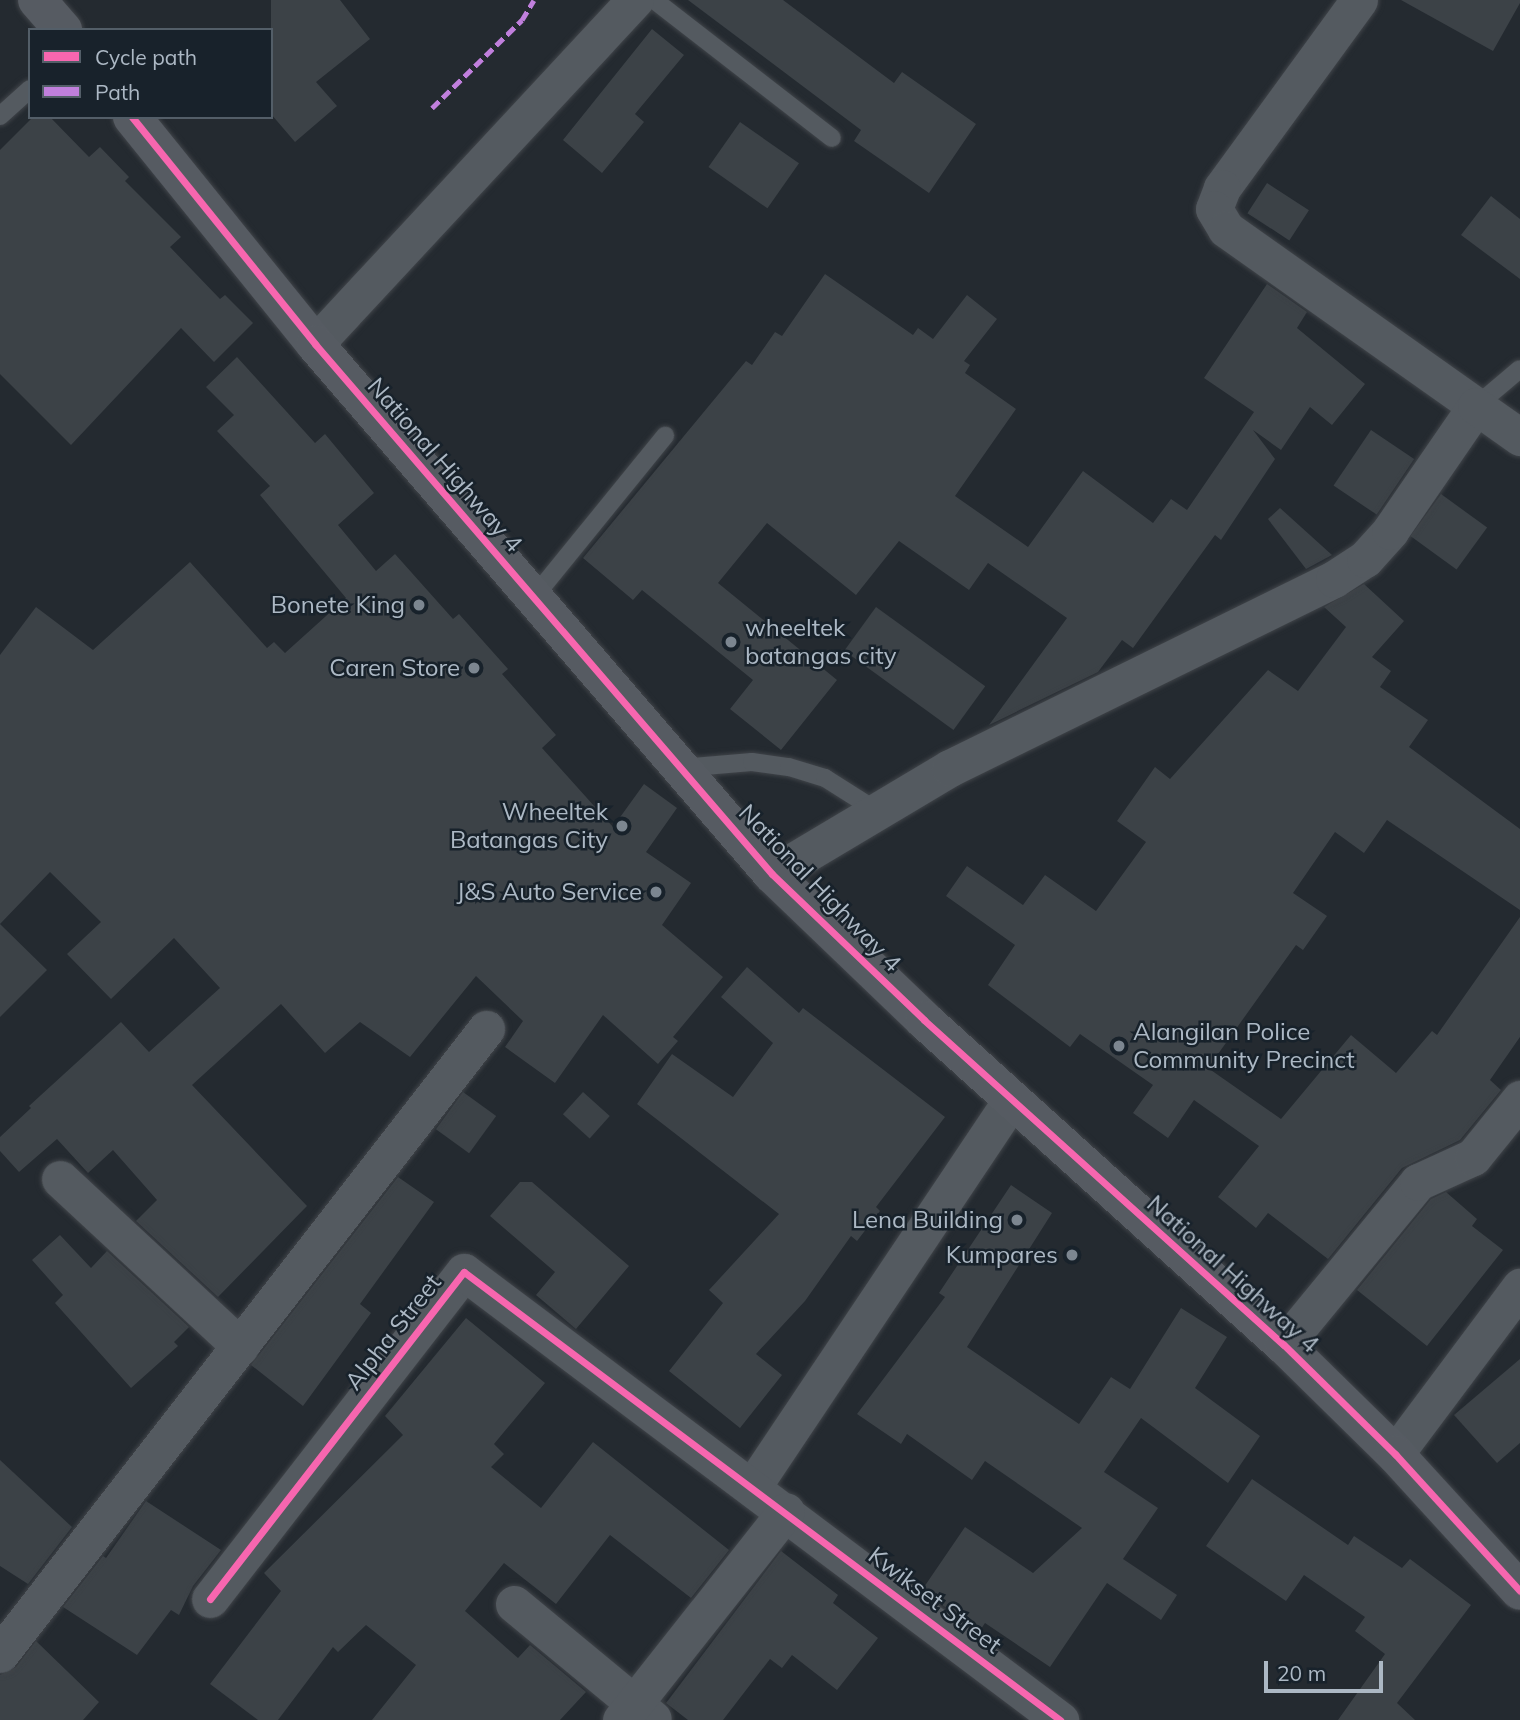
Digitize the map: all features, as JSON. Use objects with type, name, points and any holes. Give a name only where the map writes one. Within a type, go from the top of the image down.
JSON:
[{"type":"main road","points":[[37,0],[61,28]]},
{"type":"main road","name":"National Highway 4","points":[[133,119],[315,344],[772,874],[1011,1100],[1284,1345],[1395,1454],[1520,1591]]},
{"type":"street","points":[[315,344],[635,0]]},
{"type":"street","points":[[1359,0],[1222,188],[1214,209],[1226,229],[1520,437]]},
{"type":"street","points":[[772,874],[874,809],[1334,579],[1364,559],[1390,531],[1476,406]]},
{"type":"street","points":[[0,1654],[486,1028]]},
{"type":"street","points":[[1284,1345],[1418,1182],[1473,1157],[1520,1099]]},
{"type":"street","points":[[753,1486],[1011,1100]]},
{"type":"street","points":[[60,1178],[240,1346]]},
{"type":"street","name":"Alpha Street","points":[[209,1599],[464,1272],[786,1511]]},
{"type":"street","points":[[1395,1454],[1520,1287]]},
{"type":"street","points":[[514,1604],[637,1715],[786,1511]]},
{"type":"street","name":"Kwikset Street","points":[[786,1511],[1060,1720]]},
{"type":"lane","points":[[654,0],[832,138]]},
{"type":"lane","points":[[0,116],[28,91]]},
{"type":"lane","points":[[1476,406],[1520,369]]},
{"type":"lane","points":[[534,597],[665,436]]},
{"type":"lane","points":[[681,768],[752,762],[789,767],[825,778],[874,809]]},
{"type":"building","points":[[271,0],[340,0],[370,39],[316,82],[337,106],[295,142],[273,116]]},
{"type":"building","points":[[688,0],[783,0],[894,83],[902,72],[976,124],[929,193],[854,141],[861,130]]},
{"type":"building","points":[[1401,0],[1520,0],[1520,3],[1493,51]]},
{"type":"building","points":[[652,29],[684,55],[635,114],[644,122],[602,173],[563,140]]},
{"type":"building","points":[[31,119],[52,119],[89,157],[100,147],[129,177],[125,181],[181,237],[170,247],[220,299],[225,295],[253,323],[214,362],[181,328],[71,445],[0,374],[0,150]]},
{"type":"building","points":[[740,122],[799,163],[767,208],[708,167]]},
{"type":"building","points":[[1267,183],[1309,210],[1289,240],[1247,213]]},
{"type":"building","points":[[1491,196],[1520,219],[1520,279],[1461,235]]},
{"type":"building","points":[[825,274],[913,335],[918,328],[933,339],[967,295],[997,319],[964,361],[970,365],[965,373],[1016,409],[955,496],[1028,547],[1083,471],[1153,523],[1171,499],[1187,510],[1254,412],[1204,378],[1267,284],[1307,312],[1297,328],[1365,384],[1332,425],[1310,407],[1281,450],[1253,430],[1275,459],[1221,540],[1215,535],[1133,648],[1122,640],[1098,672],[989,725],[1067,618],[988,563],[969,590],[899,541],[856,595],[767,523],[718,583],[837,680],[781,750],[730,709],[753,680],[642,590],[633,600],[583,558],[746,361],[752,365],[775,332],[782,336]]},
{"type":"building","points":[[237,357],[315,443],[325,434],[374,493],[338,525],[376,571],[395,554],[453,619],[459,614],[508,669],[502,674],[556,735],[542,748],[613,827],[644,784],[677,808],[646,852],[691,883],[662,925],[723,977],[673,1037],[678,1041],[658,1064],[603,1015],[555,1083],[505,1047],[523,1021],[476,976],[410,1057],[360,1022],[325,1053],[281,1004],[192,1085],[307,1206],[218,1297],[136,1221],[157,1200],[113,1150],[88,1173],[57,1139],[19,1172],[0,1151],[0,1137],[31,1108],[29,1106],[121,1022],[149,1052],[220,988],[174,938],[111,999],[67,954],[101,922],[50,872],[0,924],[0,655],[36,607],[93,650],[190,562],[267,648],[274,642],[285,653],[346,598],[260,495],[270,486],[217,431],[234,415],[206,387]]},
{"type":"building","points":[[1371,430],[1414,459],[1377,515],[1334,486]]},
{"type":"building","points":[[1441,494],[1487,528],[1457,570],[1410,536]]},
{"type":"building","points":[[1280,508],[1332,555],[1306,569],[1268,519]]},
{"type":"building","points":[[1364,584],[1404,621],[1372,657],[1391,671],[1380,687],[1428,720],[1409,747],[1520,829],[1520,910],[1387,820],[1364,853],[1335,832],[1293,893],[1327,916],[1303,950],[1296,945],[1208,1068],[1281,1119],[1351,1035],[1396,1073],[1432,1031],[1437,1035],[1520,917],[1520,1037],[1490,1080],[1501,1090],[1460,1140],[1402,1168],[1328,1259],[1268,1213],[1256,1228],[1218,1197],[1259,1146],[1194,1100],[1168,1138],[1133,1113],[1153,1085],[1080,1034],[1070,1047],[988,985],[1015,945],[946,896],[967,866],[1023,905],[1045,875],[1096,911],[1146,842],[1117,821],[1155,767],[1170,779],[1268,670],[1298,691],[1346,627],[1324,607]]},
{"type":"building","points":[[876,607],[985,686],[953,730],[844,651]]},
{"type":"building","points":[[0,924],[47,970],[0,1017]]},
{"type":"building","points":[[747,967],[799,1013],[803,1008],[945,1117],[876,1207],[880,1211],[857,1241],[851,1236],[805,1301],[756,1354],[782,1375],[740,1428],[669,1371],[723,1303],[709,1290],[779,1214],[637,1104],[672,1054],[733,1097],[773,1043],[721,997]]},
{"type":"building","points":[[463,1092],[496,1116],[469,1153],[436,1129]]},
{"type":"building","points":[[583,1092],[610,1116],[590,1138],[563,1114]]},
{"type":"building","points":[[398,1177],[434,1202],[360,1304],[371,1313],[303,1406],[251,1365]]},
{"type":"building","points":[[520,1182],[532,1182],[629,1266],[576,1329],[536,1295],[555,1272],[490,1216]]},
{"type":"building","points":[[1011,1185],[1052,1213],[967,1347],[1079,1424],[1111,1377],[1130,1389],[1181,1308],[1227,1337],[1195,1388],[1260,1436],[1228,1483],[1141,1418],[1104,1472],[1158,1508],[1123,1559],[1177,1595],[1161,1620],[1107,1583],[1050,1667],[985,1623],[979,1632],[922,1590],[965,1527],[1033,1573],[1082,1528],[985,1461],[972,1480],[907,1434],[901,1444],[857,1414],[945,1297],[939,1293]]},
{"type":"building","points":[[1446,1192],[1477,1219],[1472,1226],[1503,1250],[1427,1346],[1357,1290],[1431,1199]]},
{"type":"building","points":[[60,1235],[91,1268],[107,1251],[189,1327],[174,1342],[178,1346],[131,1388],[55,1303],[63,1295],[32,1260]]},
{"type":"building","points":[[466,1318],[545,1383],[494,1444],[504,1454],[491,1467],[541,1508],[593,1442],[729,1550],[691,1598],[610,1535],[556,1604],[504,1563],[465,1611],[518,1658],[530,1645],[586,1692],[560,1720],[372,1720],[416,1665],[366,1625],[338,1652],[333,1647],[278,1720],[258,1720],[210,1684],[281,1591],[264,1573],[403,1435],[385,1416]]},
{"type":"building","points":[[1520,1359],[1520,1443],[1497,1463],[1454,1415]]},
{"type":"building","points":[[0,1460],[72,1527],[28,1584],[0,1566]]},
{"type":"building","points":[[1252,1479],[1348,1545],[1354,1536],[1402,1568],[1410,1559],[1471,1605],[1397,1703],[1415,1720],[1338,1720],[1385,1654],[1355,1631],[1365,1617],[1304,1575],[1286,1601],[1206,1546]]},
{"type":"building","points":[[146,1501],[221,1550],[193,1586],[179,1615],[171,1610],[137,1655],[63,1607],[103,1556],[106,1558]]},
{"type":"building","points":[[781,1551],[838,1595],[833,1603],[878,1638],[837,1690],[792,1655],[782,1668],[770,1659],[723,1720],[688,1720],[666,1703]]},
{"type":"building","points":[[36,1641],[99,1702],[83,1720],[0,1720],[0,1675],[16,1667]]},
{"type":"marked path","points":[[432,108],[522,20],[534,0]]},
{"type":"cycle path","points":[[134,119],[315,344],[772,874],[924,1020],[1284,1345],[1395,1454],[1520,1591]]},
{"type":"cycle path","points":[[210,1599],[464,1272],[1060,1720]]},
{"type":"place","name":"Bonete King","points":[[419,605]]},
{"type":"place","name":"wheeltek batangas city","points":[[731,642]]},
{"type":"place","name":"Caren Store","points":[[474,668]]},
{"type":"place","name":"Wheeltek Batangas City","points":[[622,826]]},
{"type":"place","name":"J&S Auto Service","points":[[656,892]]},
{"type":"place","name":"Alangilan Police Community Precinct","points":[[1119,1046]]},
{"type":"place","name":"Lena Building","points":[[1017,1220]]},
{"type":"place","name":"Kumpares","points":[[1072,1255]]}]
